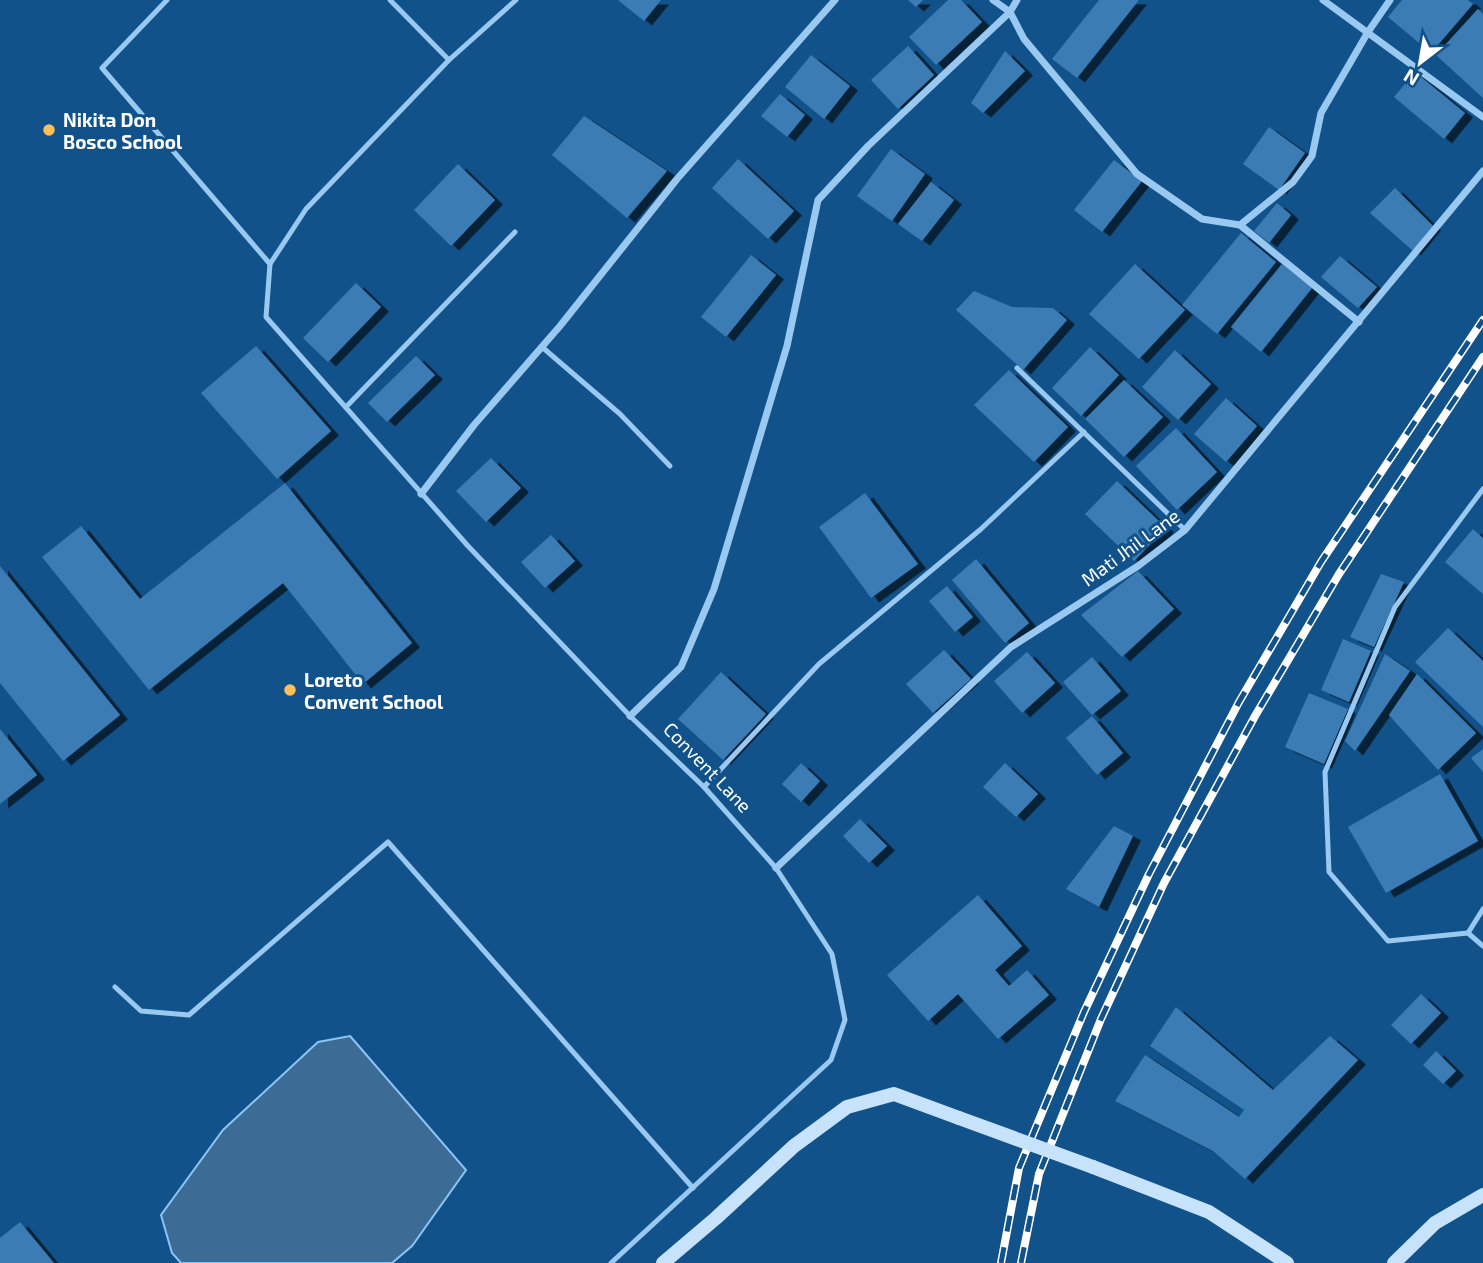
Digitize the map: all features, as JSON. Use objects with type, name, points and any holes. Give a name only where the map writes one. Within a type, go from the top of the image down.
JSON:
[{"type":"street","points":[[421,494],[474,425],[560,326],[677,179],[835,0]]},
{"type":"street","points":[[993,0],[1010,12],[1024,39],[1137,174],[1202,219],[1240,225],[1359,322]]},
{"type":"street","points":[[630,716],[681,667],[714,589],[787,346],[818,200],[868,146],[1010,12],[1017,0]]},
{"type":"street","points":[[1323,0],[1483,116]]},
{"type":"street","points":[[1240,225],[1293,182],[1312,156],[1321,113],[1390,0]]},
{"type":"street","name":"Mati Jhil Lane","points":[[776,868],[1011,647],[1138,566],[1185,530],[1483,171]]},
{"type":"street","points":[[663,1263],[794,1146],[847,1107],[894,1094],[1209,1212],[1287,1263]]},
{"type":"street","points":[[1394,1263],[1435,1223],[1483,1195]]},
{"type":"lane","points":[[167,0],[102,68],[270,264],[306,209],[449,60],[516,0]]},
{"type":"lane","points":[[390,0],[449,60]]},
{"type":"lane","points":[[345,407],[515,232]]},
{"type":"lane","name":"Convent Lane","points":[[270,264],[266,317],[468,547],[630,716],[704,787],[776,868],[832,954],[845,1020],[831,1060],[611,1263]]},
{"type":"lane","points":[[542,347],[620,414],[670,466]]},
{"type":"lane","points":[[1017,368],[1185,530]]},
{"type":"lane","points":[[704,787],[819,664],[981,529],[1084,432]]},
{"type":"lane","points":[[1483,489],[1395,607],[1325,772],[1329,872],[1388,941],[1468,933],[1483,946]]},
{"type":"lane","points":[[116,988],[141,1011],[189,1015],[388,842],[693,1188]]},
{"type":"lane","points":[[1468,933],[1483,909]]},
{"type":"water","points":[[350,1036],[466,1170],[412,1246],[392,1263],[181,1263],[172,1253],[161,1215],[223,1130],[318,1042]]},
{"type":"building","points":[[618,0],[661,0],[644,21]]},
{"type":"building","points":[[908,0],[923,0],[916,7]]},
{"type":"building","points":[[948,0],[961,0],[982,22],[936,65],[909,37]]},
{"type":"building","points":[[1099,0],[1139,0],[1077,78],[1052,59]]},
{"type":"building","points":[[1402,0],[1468,0],[1473,4],[1431,53],[1388,17]]},
{"type":"building","points":[[1478,9],[1483,14],[1483,98],[1436,55]]},
{"type":"building","points":[[908,46],[934,75],[898,109],[871,80]]},
{"type":"building","points":[[1005,51],[1025,71],[983,113],[971,103]]},
{"type":"building","points":[[811,55],[850,86],[824,119],[785,87]]},
{"type":"building","points":[[1415,72],[1465,113],[1444,139],[1394,97]]},
{"type":"building","points":[[780,94],[805,115],[787,137],[761,116]]},
{"type":"building","points":[[584,116],[667,171],[627,218],[552,155]]},
{"type":"building","points":[[1269,127],[1305,153],[1279,190],[1243,164]]},
{"type":"building","points":[[891,149],[925,174],[892,221],[857,196]]},
{"type":"building","points":[[738,159],[794,211],[768,239],[712,188]]},
{"type":"building","points":[[1114,160],[1142,181],[1102,232],[1074,210]]},
{"type":"building","points":[[458,164],[495,200],[451,246],[414,210]]},
{"type":"building","points":[[931,182],[954,200],[922,241],[898,224]]},
{"type":"building","points":[[1395,188],[1433,226],[1413,251],[1370,213]]},
{"type":"building","points":[[1277,203],[1291,215],[1269,243],[1254,231]]},
{"type":"building","points":[[1241,233],[1276,262],[1217,334],[1182,305]]},
{"type":"building","points":[[751,255],[776,275],[726,337],[701,317]]},
{"type":"building","points":[[1340,256],[1377,287],[1358,308],[1321,277]]},
{"type":"building","points":[[1135,264],[1185,310],[1139,359],[1089,314]]},
{"type":"building","points":[[1282,264],[1312,288],[1261,352],[1231,327]]},
{"type":"building","points":[[356,283],[381,307],[328,362],[303,338]]},
{"type":"building","points":[[974,291],[1012,307],[1053,308],[1067,320],[1023,370],[956,310]]},
{"type":"building","points":[[256,346],[331,431],[277,479],[201,393]]},
{"type":"building","points":[[1090,347],[1119,375],[1081,416],[1052,388]]},
{"type":"building","points":[[1175,350],[1211,384],[1178,420],[1142,387]]},
{"type":"building","points":[[416,356],[435,375],[387,422],[368,403]]},
{"type":"building","points":[[1009,370],[1068,427],[1034,462],[974,405]]},
{"type":"building","points":[[1124,380],[1163,417],[1124,457],[1085,419]]},
{"type":"building","points":[[1226,398],[1257,426],[1226,462],[1194,434]]},
{"type":"building","points":[[1176,428],[1217,472],[1177,510],[1136,466]]},
{"type":"building","points":[[491,458],[521,488],[486,522],[456,491]]},
{"type":"building","points":[[1117,481],[1166,528],[1134,561],[1085,514]]},
{"type":"building","points":[[285,483],[412,643],[363,684],[283,583],[149,690],[42,557],[81,526],[140,599]]},
{"type":"building","points":[[865,493],[918,564],[871,598],[819,527]]},
{"type":"building","points":[[1473,529],[1483,538],[1483,594],[1445,562]]},
{"type":"building","points":[[551,535],[575,561],[545,588],[521,562]]},
{"type":"building","points":[[976,559],[1029,623],[1005,643],[952,580]]},
{"type":"building","points":[[0,566],[120,715],[63,761],[0,683]]},
{"type":"building","points":[[1138,571],[1174,609],[1122,657],[1081,615]]},
{"type":"building","points":[[1381,574],[1404,582],[1374,647],[1350,637]]},
{"type":"building","points":[[947,586],[973,617],[955,632],[929,601]]},
{"type":"building","points":[[1448,628],[1483,661],[1483,727],[1415,662]]},
{"type":"building","points":[[1343,639],[1371,651],[1349,702],[1321,690]]},
{"type":"building","points":[[944,650],[971,679],[933,713],[906,684]]},
{"type":"building","points":[[1027,652],[1055,683],[1022,713],[994,681]]},
{"type":"building","points":[[1385,654],[1410,671],[1355,751],[1345,741]]},
{"type":"building","points":[[1092,657],[1121,691],[1092,715],[1063,682]]},
{"type":"building","points":[[721,672],[766,714],[723,760],[678,719]]},
{"type":"building","points":[[1417,674],[1476,733],[1438,770],[1389,715]]},
{"type":"building","points":[[1309,693],[1348,709],[1324,764],[1285,747]]},
{"type":"building","points":[[1092,716],[1123,753],[1097,775],[1066,738]]},
{"type":"building","points":[[0,729],[37,775],[0,804]]},
{"type":"building","points":[[1483,749],[1483,772],[1471,758]]},
{"type":"building","points":[[801,763],[820,781],[801,802],[782,784]]},
{"type":"building","points":[[1005,763],[1038,794],[1016,817],[983,787]]},
{"type":"building","points":[[1440,774],[1478,841],[1386,893],[1348,827]]},
{"type":"building","points":[[860,819],[887,846],[869,863],[843,836]]},
{"type":"building","points":[[1114,826],[1133,836],[1099,907],[1066,889]]},
{"type":"building","points":[[978,895],[1022,946],[995,970],[1009,986],[1027,970],[1049,995],[998,1039],[958,994],[928,1021],[887,975]]},
{"type":"building","points":[[1421,994],[1441,1013],[1411,1044],[1391,1025]]},
{"type":"building","points":[[1176,1007],[1273,1090],[1330,1036],[1358,1060],[1245,1179],[1213,1151],[1115,1101],[1145,1055],[1239,1117],[1244,1110],[1150,1046]]},
{"type":"building","points":[[1436,1051],[1456,1071],[1443,1084],[1423,1065]]},
{"type":"building","points":[[20,1222],[54,1263],[0,1263],[0,1238]]},
{"type":"railway","points":[[1001,1263],[1019,1168],[1084,1012],[1149,874],[1239,702],[1321,562],[1483,320]]},
{"type":"railway","points":[[1021,1263],[1039,1174],[1101,1019],[1164,883],[1255,716],[1339,574],[1483,357]]},
{"type":"place","name":"Nikita Don Bosco School","points":[[49,130]]},
{"type":"place","name":"Loreto Convent School","points":[[290,690]]}]
